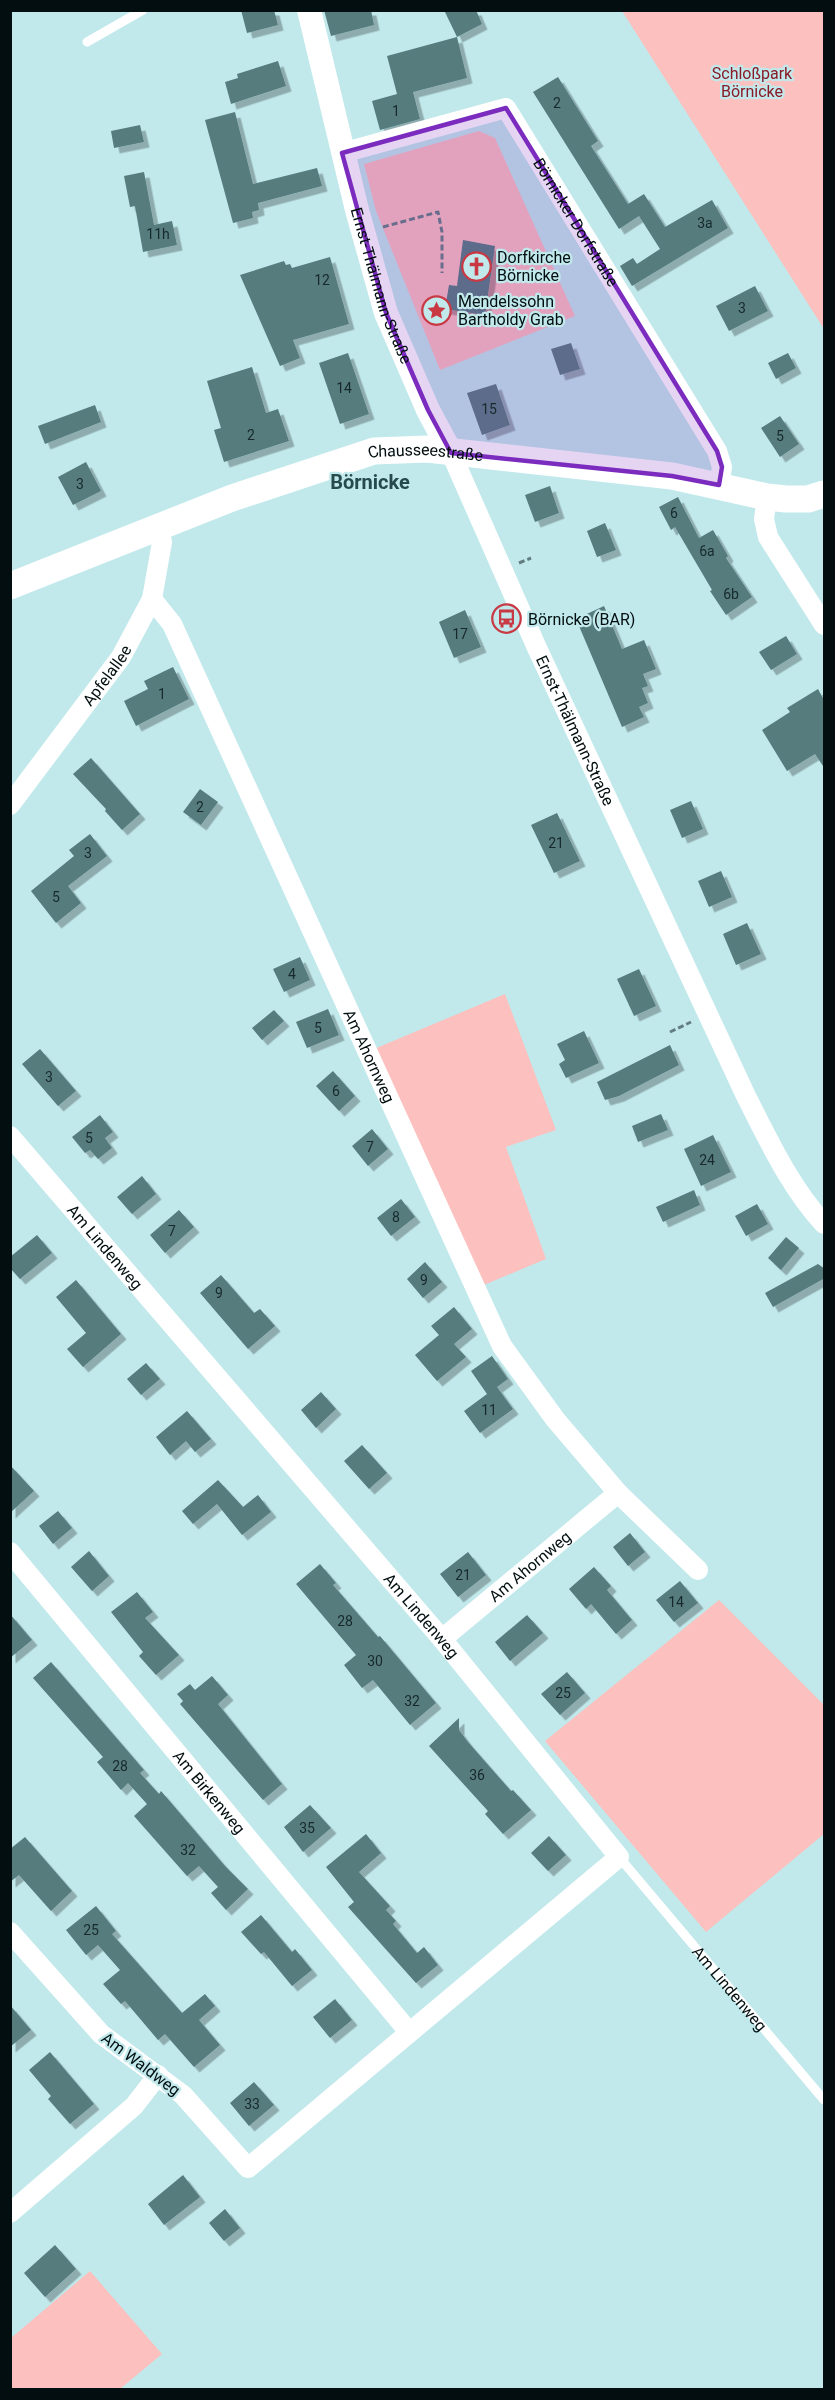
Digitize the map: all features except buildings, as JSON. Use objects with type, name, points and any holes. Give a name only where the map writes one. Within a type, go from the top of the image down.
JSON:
[{"type":"main road","name":"Chausseestraße","points":[[10,586],[158,526],[290,478],[374,451],[409,449],[672,476],[719,468],[767,497],[808,499],[825,494]]},
{"type":"street","name":"Ernst-Thälmann-Straße","points":[[309,10],[342,153],[386,313],[533,639],[746,1096],[778,1161],[813,1211],[825,1224]]},
{"type":"street","name":"Börnicker Dorfstraße","points":[[342,153],[506,108],[719,468]]},
{"type":"street","points":[[767,497],[764,519],[768,537],[825,625]]},
{"type":"street","name":"Apfelallee","points":[[10,805],[122,657],[152,599],[162,542],[158,526]]},
{"type":"street","name":"Am Ahornweg","points":[[152,599],[172,624],[502,1346],[555,1419],[618,1493],[698,1570]]},
{"type":"street","name":"Am Lindenweg","points":[[10,1136],[442,1639],[620,1857]]},
{"type":"street","name":"Am Ahornweg","points":[[442,1639],[618,1493]]},
{"type":"street","name":"Am Birkenweg","points":[[10,1552],[409,2032]]},
{"type":"street","points":[[409,2032],[620,1857]]},
{"type":"street","name":"Am Waldweg","points":[[10,1932],[101,2034],[183,2095],[248,2168],[409,2032]]},
{"type":"street","points":[[10,2213],[134,2106],[158,2075]]},
{"type":"lane","points":[[87,42],[142,10]]},
{"type":"lane","name":"Am Lindenweg","points":[[620,1857],[825,2100]]},
{"type":"path","points":[[379,228],[438,212],[442,232],[442,273]]},
{"type":"path","points":[[518,564],[531,558]]},
{"type":"path","points":[[670,1032],[695,1020]]},
{"type":"highlighted area","points":[[506,108],[717,451],[722,467],[719,485],[672,476],[451,453],[428,410],[386,313],[342,153]]},
{"type":"green space","name":"Schloßpark Börnicke","points":[[622,11],[824,11],[824,329]]},
{"type":"green space","points":[[479,131],[495,138],[575,316],[440,370],[376,211],[364,164]]},
{"type":"green space","points":[[505,994],[556,1130],[506,1147],[546,1259],[484,1285],[374,1049]]},
{"type":"green space","points":[[719,1600],[824,1705],[824,1834],[706,1932],[545,1741]]},
{"type":"green space","points":[[90,2271],[162,2354],[120,2389],[11,2389],[11,2338]]},
{"type":"place","name":"Dorfkirche Börnicke","points":[[476,266]]},
{"type":"place","name":"Mendelssohn Bartholdy Grab","points":[[437,310]]},
{"type":"place","name":"Börnicke (BAR)","points":[[507,619]]},
{"type":"district","name":"Börnicke","points":[[370,482]]}]
